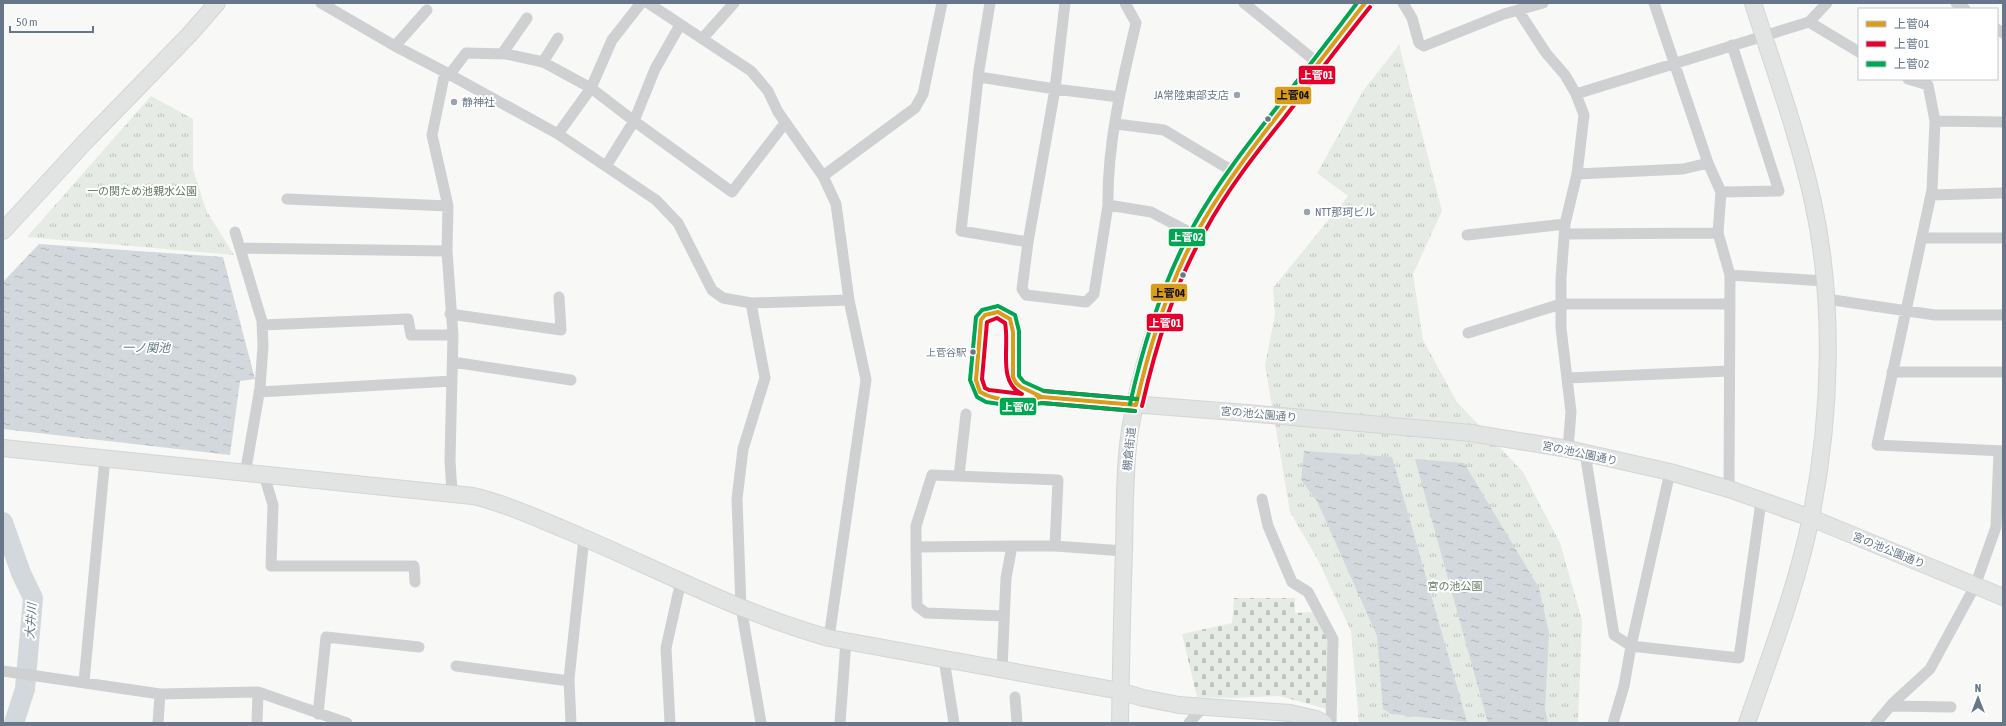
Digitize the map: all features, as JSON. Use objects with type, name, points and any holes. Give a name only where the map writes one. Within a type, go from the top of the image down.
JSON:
[{"type":"street","points":[[3,231],[89,137],[189,35],[217,3]]},
{"type":"street","points":[[321,3],[395,46],[448,73],[558,134],[656,200],[678,223],[712,290],[723,298],[751,303],[849,300]]},
{"type":"street","points":[[558,134],[591,88],[612,40],[641,3]]},
{"type":"street","points":[[702,40],[734,3]]},
{"type":"street","points":[[823,176],[915,108],[923,94],[942,3]]},
{"type":"street","points":[[990,3],[979,77],[961,231],[1028,242]]},
{"type":"street","points":[[1065,3],[1055,89],[1028,242],[1022,289],[1026,295],[1086,302],[1094,294],[1108,205],[1108,182],[1119,97],[1136,23],[1125,3]]},
{"type":"street","points":[[1244,3],[1319,64]]},
{"type":"street","name":"棚倉街道","points":[[1120,723],[1127,454],[1136,405],[1154,330],[1167,295],[1195,235],[1215,200],[1234,172],[1365,3]]},
{"type":"street","points":[[1403,3],[1412,18],[1419,43],[1424,46],[1518,10],[1543,3]]},
{"type":"street","points":[[1654,3],[1673,62],[1720,192],[1718,233],[1730,276],[1729,489]]},
{"type":"street","points":[[1747,723],[1783,616],[1811,518],[1822,455],[1827,337],[1826,299],[1814,204],[1790,111],[1753,3]]},
{"type":"street","points":[[1576,94],[1673,62],[1809,22],[1827,3]]},
{"type":"street","points":[[654,5],[702,40],[751,71],[768,91],[785,123],[823,176],[836,204],[849,300],[866,380],[829,638]]},
{"type":"street","points":[[395,46],[427,10]]},
{"type":"street","points":[[1518,10],[1546,53],[1565,75],[1576,94],[1584,115],[1577,174],[1565,229],[1561,304],[1561,328],[1571,412],[1568,449]]},
{"type":"street","points":[[502,54],[527,18]]},
{"type":"street","points":[[1809,22],[1858,51]]},
{"type":"street","points":[[606,166],[634,121],[655,69],[680,25]]},
{"type":"street","points":[[543,62],[558,38]]},
{"type":"street","points":[[1720,192],[1779,191],[1732,45]]},
{"type":"street","points":[[452,493],[453,335],[450,314],[447,251],[448,206],[432,135],[448,73],[466,53],[502,54],[543,62],[591,88],[732,192],[785,123]]},
{"type":"street","points":[[979,77],[1119,97]]},
{"type":"street","points":[[1876,723],[1891,706],[1930,669],[1975,586],[1996,527],[2001,451],[1877,444],[1931,195],[1935,122],[1928,85],[1911,80]]},
{"type":"street","points":[[1935,122],[2003,122]]},
{"type":"street","points":[[1116,124],[1164,130],[1234,172]]},
{"type":"street","points":[[1577,174],[1683,169],[1708,162]]},
{"type":"street","points":[[1931,195],[2003,193]]},
{"type":"street","points":[[287,199],[448,206]]},
{"type":"street","points":[[1108,205],[1151,212],[1195,235]]},
{"type":"street","points":[[1467,235],[1565,229],[1718,233]]},
{"type":"street","points":[[235,232],[262,325],[263,346],[259,392],[245,474]]},
{"type":"street","points":[[1922,238],[2003,238]]},
{"type":"street","points":[[240,248],[447,251]]},
{"type":"street","points":[[1730,276],[1824,281]]},
{"type":"street","points":[[450,314],[561,330],[558,297]]},
{"type":"street","points":[[1826,299],[1905,312],[1935,315],[2003,315]]},
{"type":"street","points":[[751,303],[765,378],[743,449],[737,499],[741,607],[761,723]]},
{"type":"street","points":[[1468,333],[1561,304],[1730,304]]},
{"type":"street","points":[[262,325],[408,319],[410,335],[453,335]]},
{"type":"street","points":[[453,362],[571,380]]},
{"type":"street","points":[[1568,378],[1729,371]]},
{"type":"street","points":[[1892,372],[2003,372]]},
{"type":"street","points":[[259,392],[452,381]]},
{"type":"street","name":"宮の池公園通り","points":[[1042,397],[1471,433],[1568,449],[1670,472],[1729,489],[1761,502],[1811,518],[2003,597]]},
{"type":"street","points":[[959,476],[966,414]]},
{"type":"street","points":[[3,448],[245,474],[473,496],[494,501],[584,538],[741,607],[795,628],[829,638],[1120,691],[1143,698],[1179,705],[1290,713],[1316,719],[1324,723]]},
{"type":"street","points":[[1585,453],[1614,635],[1631,646],[1739,658],[1761,502]]},
{"type":"street","points":[[84,682],[105,458]]},
{"type":"street","points":[[1613,723],[1624,686],[1631,646],[1670,472]]},
{"type":"street","points":[[264,475],[273,505],[271,566],[414,566],[415,582]]},
{"type":"street","points":[[1004,616],[926,613],[917,606],[916,526],[932,475],[1058,480],[1056,546]]},
{"type":"street","points":[[1262,499],[1268,526],[1292,582],[1308,592],[1333,639],[1331,723]]},
{"type":"street","points":[[571,723],[569,681],[584,538]]},
{"type":"street","points":[[1002,669],[1006,578],[1012,546]]},
{"type":"street","points":[[916,547],[1056,546],[1124,551]]},
{"type":"street","points":[[670,723],[666,648],[681,581]]},
{"type":"street","points":[[318,714],[326,637],[419,647]]},
{"type":"street","points":[[840,723],[846,641]]},
{"type":"street","points":[[944,659],[954,723]]},
{"type":"street","points":[[456,666],[569,681]]},
{"type":"street","points":[[3,671],[160,694],[258,692],[344,723]]},
{"type":"street","points":[[257,723],[258,692]]},
{"type":"street","points":[[158,723],[160,694]]},
{"type":"street","points":[[1015,697],[1017,723]]},
{"type":"street","points":[[1189,723],[1204,706]]},
{"type":"street","points":[[1891,706],[1951,707]]},
{"type":"green space","name":"宮の池公園","points":[[1399,45],[1442,211],[1413,274],[1423,340],[1457,402],[1523,472],[1560,543],[1582,620],[1578,723],[1359,723],[1351,631],[1318,560],[1290,512],[1265,365],[1275,315],[1273,288],[1348,196],[1317,173],[1363,91]]},
{"type":"green space","name":"一の関ため池親水公園","points":[[151,96],[193,119],[193,169],[206,210],[234,255],[27,237]]},
{"type":"green space","points":[[1234,598],[1295,598],[1295,613],[1313,612],[1328,634],[1327,709],[1280,696],[1231,698],[1197,697],[1182,634],[1232,623]]},
{"type":"water","name":"一ノ関池","points":[[39,244],[223,257],[255,379],[240,381],[230,455],[3,429],[3,282]]},
{"type":"water","points":[[1304,451],[1392,457],[1467,722],[1391,714],[1383,709],[1377,636],[1317,501],[1301,480]]},
{"type":"water","points":[[1415,459],[1464,463],[1539,588],[1549,633],[1545,709],[1548,723],[1488,723]]},
{"type":"waterway","name":"大井川","points":[[3,522],[21,573],[33,598],[25,689],[14,723]]},
{"type":"transit line","name":"上菅02","points":[[1130,404],[1148,334],[1173,268],[1194,225],[1212,195],[1242,153],[1357,3]]},
{"type":"transit line","name":"上菅04","points":[[1136,405],[1154,336],[1162,313],[1179,269],[1200,227],[1219,196],[1249,153],[1365,3]]},
{"type":"transit line","name":"上菅01","points":[[1142,406],[1153,361],[1175,294],[1194,252],[1214,216],[1232,186],[1370,7]]},
{"type":"transit line","name":"上菅02","points":[[1135,411],[1042,403],[1019,407],[986,402],[977,397],[970,380],[976,317],[982,310],[998,306],[1015,315],[1019,331],[1019,376],[1024,382],[1044,391],[1137,399]]},
{"type":"transit line","name":"上菅04","points":[[998,312],[1010,319],[1013,332],[1013,377],[1016,383],[1042,397],[1011,400],[987,396],[980,392],[976,380],[981,320],[985,315],[998,312]]},
{"type":"transit line","name":"上菅01","points":[[997,318],[1005,323],[1007,372],[1014,388],[1022,394],[989,390],[985,388],[982,379],[987,322],[997,318]]},
{"type":"transit line","name":"上菅01","points":[[1044,391],[1137,399]]},
{"type":"transit line","name":"上菅04","points":[[1042,397],[1136,405]]},
{"type":"transit line","name":"上菅01","points":[[1042,403],[1135,411]]},
{"type":"place","name":"JA常陸東部支店","points":[[1237,95]]},
{"type":"place","name":"静神社","points":[[454,102]]},
{"type":"place","name":"NTT那珂ビル","points":[[1307,212]]},
{"type":"place","name":"上菅谷駅","points":[[973,352]]}]
